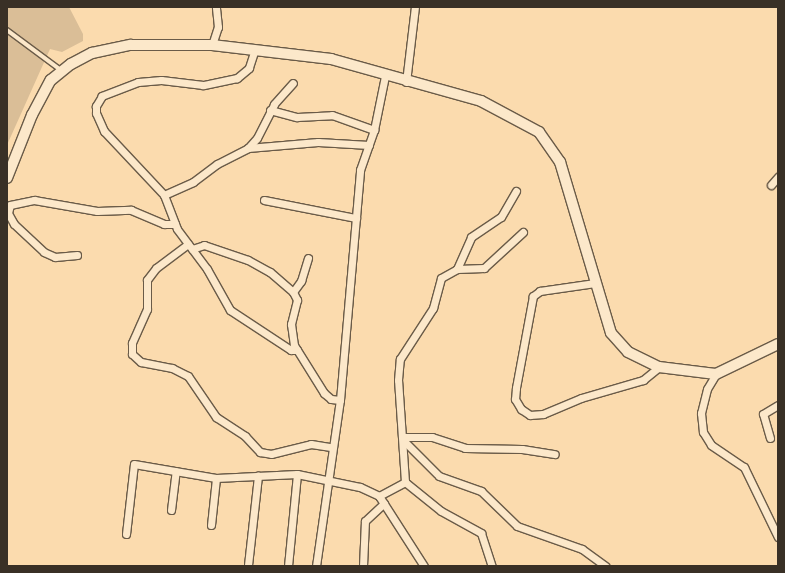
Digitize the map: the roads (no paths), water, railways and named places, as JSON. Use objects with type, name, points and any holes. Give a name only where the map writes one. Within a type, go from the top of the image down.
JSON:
[{"type":"main road","points":[[7,178],[43,93],[61,70],[81,58],[111,48],[212,45],[331,59],[406,82],[481,101],[539,132],[560,162],[610,333],[628,352],[659,367],[716,374],[778,344]]},
{"type":"street","points":[[212,45],[218,27],[216,7]]},
{"type":"street","points":[[406,82],[415,7]]},
{"type":"street","points":[[255,49],[249,68],[237,78],[197,85],[145,81],[108,92],[97,102],[96,113],[101,126],[164,195],[175,224],[233,313],[291,350],[296,350]]},
{"type":"street","points":[[316,566],[326,478],[340,400],[356,240],[356,218],[360,170],[374,130],[385,76]]},
{"type":"street","points":[[164,195],[193,182],[217,164],[248,148],[257,138],[270,110],[293,83]]},
{"type":"street","points":[[270,110],[297,117],[332,115],[374,130]]},
{"type":"street","points":[[248,148],[313,142],[348,141],[369,144]]},
{"type":"street","points":[[771,185],[778,177]]},
{"type":"street","points":[[457,269],[471,237],[501,217],[516,191]]},
{"type":"street","points":[[77,255],[55,257],[44,252],[14,224],[8,213],[9,204],[34,200],[97,212],[131,210],[164,224],[175,224]]},
{"type":"street","points":[[264,200],[356,218]]},
{"type":"street","points":[[492,566],[481,533],[441,511],[405,482],[398,380],[400,359],[432,308],[441,278],[457,269],[484,268],[523,232]]},
{"type":"street","points":[[331,447],[311,444],[271,454],[260,452],[245,436],[216,417],[188,376],[172,368],[141,362],[132,354],[132,343],[146,313],[147,280],[156,268],[190,246],[204,245],[248,260],[270,272],[293,292],[297,304],[291,330],[296,350],[324,393],[331,399],[340,400]]},
{"type":"street","points":[[293,292],[299,285],[308,258]]},
{"type":"street","points":[[595,282],[540,291],[533,296],[516,388],[515,399],[521,410],[530,415],[543,414],[582,398],[643,380],[659,367]]},
{"type":"street","points":[[716,374],[707,389],[701,413],[703,432],[711,445],[744,467],[778,538]]},
{"type":"street","points":[[770,438],[763,414],[778,405]]},
{"type":"street","points":[[403,439],[432,437],[465,448],[522,449],[555,454]]},
{"type":"street","points":[[403,439],[439,476],[480,491],[517,526],[582,549],[606,566]]},
{"type":"street","points":[[126,534],[134,464],[216,478],[296,474],[326,478],[360,487],[379,496],[424,566]]},
{"type":"street","points":[[171,510],[176,471]]},
{"type":"street","points":[[288,566],[296,474]]},
{"type":"street","points":[[248,565],[258,476]]},
{"type":"street","points":[[211,526],[216,478]]},
{"type":"street","points":[[379,496],[405,482]]},
{"type":"street","points":[[363,566],[365,522],[384,503]]},
{"type":"lane","points":[[7,30],[61,70]]}]
